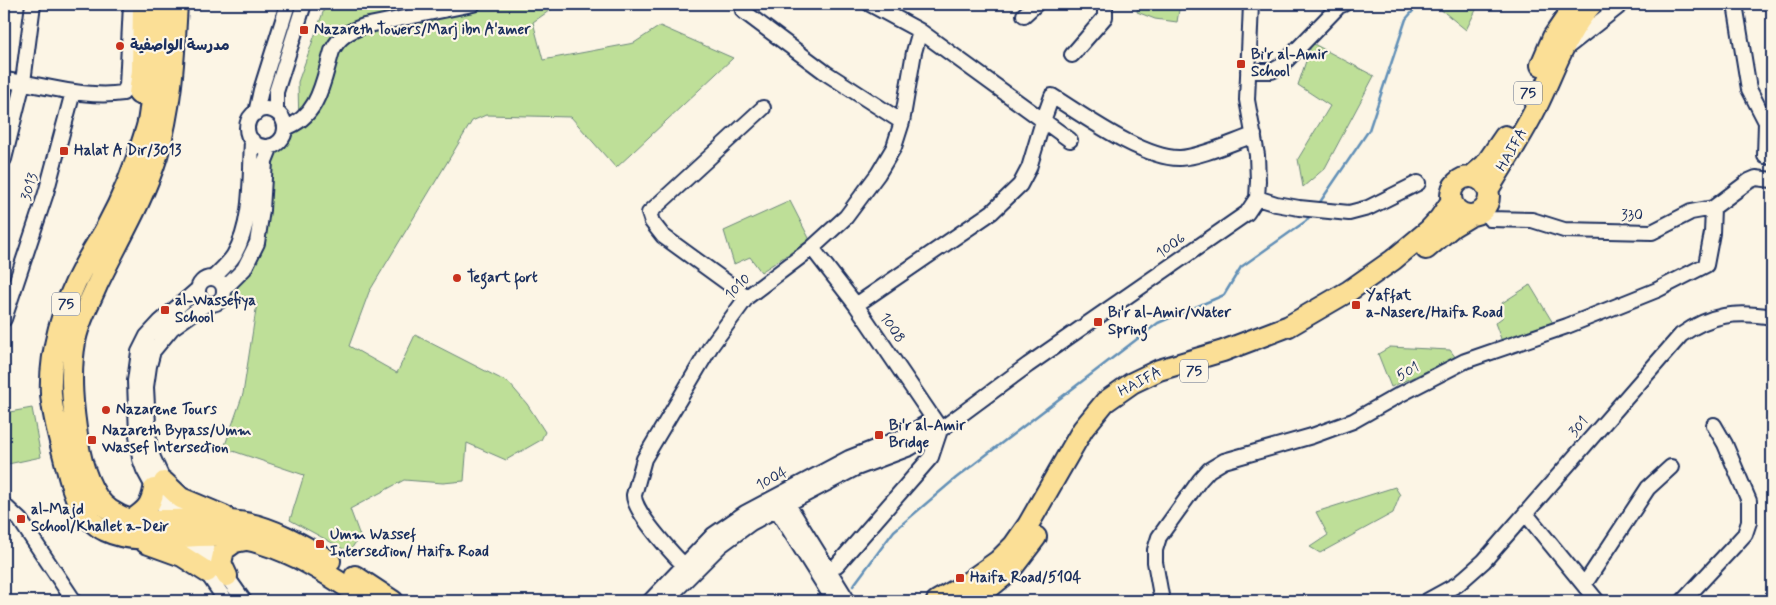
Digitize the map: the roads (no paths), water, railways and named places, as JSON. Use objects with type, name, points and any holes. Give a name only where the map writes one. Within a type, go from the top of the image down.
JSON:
[{"type":"highway","points":[[129,180],[142,71],[142,4]]},
{"type":"highway","name":"75","points":[[163,4],[147,128],[129,180],[105,229],[82,269],[64,308],[53,357],[51,392],[54,418],[75,499],[86,516],[104,530],[116,535],[131,529],[184,528],[220,520],[241,522],[255,534],[368,601]]},
{"type":"highway","name":"75","points":[[131,529],[100,500],[89,480],[80,457],[72,383],[75,342],[83,316],[142,193],[156,157],[170,96],[177,4]]},
{"type":"highway","name":"HAIFA","points":[[937,601],[972,598],[1010,571],[1025,554],[1039,532],[1094,436],[1116,409],[1162,382],[1293,340],[1354,304],[1482,204],[1536,108],[1558,56],[1585,12]]},
{"type":"highway","name":"HAIFA","points":[[1472,176],[1485,165],[1497,150],[1517,116],[1553,37],[1585,12]]},
{"type":"highway","points":[[1451,202],[1460,212],[1482,204],[1482,181],[1472,176]]},
{"type":"highway","name":"75","points":[[1451,202],[1450,195],[1455,183],[1460,179],[1472,176]]},
{"type":"highway","name":"HAIFA","points":[[972,598],[998,561],[1014,546],[1083,429],[1105,402],[1132,383],[1159,370],[1223,351],[1289,326],[1349,291],[1393,260],[1429,230],[1451,202]]},
{"type":"highway","points":[[207,572],[191,561],[131,529],[152,501],[159,485],[180,498],[255,534]]},
{"type":"highway","name":"75","points":[[255,534],[268,530],[304,546],[364,581],[393,601]]},
{"type":"highway","points":[[227,576],[221,563],[224,550],[235,542],[245,540],[255,534]]},
{"type":"street","points":[[4,159],[23,82],[32,4]]},
{"type":"street","points":[[4,80],[74,92],[110,95],[123,93],[127,86],[131,4]]},
{"type":"street","points":[[256,113],[261,90],[288,4]]},
{"type":"street","points":[[276,112],[276,92],[304,4]]},
{"type":"street","points":[[285,128],[296,124],[313,109],[332,50],[336,42],[348,32],[364,26],[473,4]]},
{"type":"street","points":[[870,4],[920,31],[1070,140]]},
{"type":"street","points":[[1024,16],[1036,4]]},
{"type":"street","points":[[1072,55],[1105,18],[1105,4]]},
{"type":"street","points":[[1251,4],[1247,100],[1258,155],[1258,198],[1276,204],[1299,208],[1350,212],[1368,208],[1418,183]]},
{"type":"street","points":[[1248,71],[1272,70],[1281,66],[1339,6],[1344,4]]},
{"type":"street","points":[[1585,12],[1622,4]]},
{"type":"street","points":[[1735,4],[1749,89],[1766,122],[1765,156],[1772,156]]},
{"type":"street","points":[[743,11],[826,73],[902,122]]},
{"type":"street","name":"1010","points":[[688,569],[660,539],[634,500],[644,459],[711,346],[747,297],[812,248],[846,217],[878,174],[894,147],[902,122],[914,52],[920,31]]},
{"type":"street","name":"3013","points":[[4,318],[46,193],[74,92]]},
{"type":"street","points":[[856,304],[992,212],[1020,185],[1029,168],[1052,96],[1135,146],[1157,154],[1179,158],[1254,135]]},
{"type":"street","points":[[747,297],[663,236],[652,222],[649,213],[763,108]]},
{"type":"street","points":[[265,109],[276,112],[282,118],[285,128],[284,136],[272,146],[263,147],[252,140],[247,131],[250,119],[256,113],[265,109]]},
{"type":"street","points":[[226,601],[207,572],[159,485],[140,459],[135,381],[139,352],[147,336],[198,289],[202,282],[213,278],[233,257],[242,238],[248,211],[252,140]]},
{"type":"street","points":[[224,289],[244,269],[257,243],[262,210],[265,161],[272,146]]},
{"type":"street","name":"330","points":[[1482,204],[1490,218],[1532,220],[1564,230],[1652,232],[1691,212],[1713,208],[1749,181],[1756,178],[1772,180]]},
{"type":"street","name":"1006","points":[[937,424],[1028,365],[1247,213],[1258,198]]},
{"type":"street","name":"501","points":[[1162,601],[1155,562],[1155,550],[1159,537],[1182,503],[1209,470],[1224,461],[1312,436],[1354,421],[1465,361],[1566,326],[1657,290],[1706,265],[1712,233],[1713,208]]},
{"type":"street","name":"1008","points":[[812,248],[856,304],[937,424]]},
{"type":"street","points":[[198,289],[200,298],[206,304],[211,305],[219,302],[224,295],[224,289],[221,283],[213,278]]},
{"type":"street","points":[[159,485],[149,443],[146,387],[149,366],[153,351],[172,328],[206,304]]},
{"type":"street","name":"301","points":[[1427,601],[1458,584],[1478,566],[1526,514],[1680,335],[1706,320],[1722,316],[1754,314],[1772,317]]},
{"type":"street","points":[[837,565],[931,457],[937,424]]},
{"type":"street","name":"1004","points":[[665,601],[713,536],[728,524],[779,501],[801,496],[854,469],[910,448],[937,424]]},
{"type":"street","name":"1004","points":[[650,601],[688,569],[779,501],[849,458],[937,424]]},
{"type":"street","points":[[1684,601],[1745,534],[1749,522],[1749,501],[1725,444],[1714,425]]},
{"type":"street","points":[[1584,585],[1648,488],[1671,467]]},
{"type":"street","points":[[795,527],[801,496]]},
{"type":"street","points":[[779,501],[834,601]]},
{"type":"street","points":[[4,505],[20,520],[74,601]]},
{"type":"street","points":[[1526,514],[1598,601]]},
{"type":"street","points":[[751,523],[773,523],[795,527],[848,601]]},
{"type":"street","points":[[184,528],[227,576],[244,601]]},
{"type":"waterway","points":[[1318,205],[1369,130],[1406,19],[1419,4]]},
{"type":"waterway","points":[[853,586],[894,531],[956,478],[1158,323],[1224,295],[1241,267],[1306,221],[1312,213]]},
{"type":"place","name":"Nazareth Towers/Marj ibn A'amer","points":[[304,30]]},
{"type":"place","name":"مدرسة الواصفية","points":[[120,46]]},
{"type":"place","name":"Bi'r al-Amir School","points":[[1241,64]]},
{"type":"place","name":"Halat A Dir/3013","points":[[64,151]]},
{"type":"place","name":"Tegart fort","points":[[457,278]]},
{"type":"place","name":"Yaffat a-Nasere/Haifa Road","points":[[1356,305]]},
{"type":"place","name":"al-Wassefiya School","points":[[165,310]]},
{"type":"place","name":"Bi'r al-Amir/Water Spring","points":[[1098,322]]},
{"type":"place","name":"Nazarene Tours","points":[[106,410]]},
{"type":"place","name":"Bi'r al-Amir Bridge","points":[[879,435]]},
{"type":"place","name":"Nazareth Bypass/Umm Wassef Intersection","points":[[92,440]]},
{"type":"place","name":"al-Majd School/Khallet a-Deir","points":[[21,519]]},
{"type":"place","name":"Umm Wassef Intersection/ Haifa Road","points":[[320,544]]},
{"type":"place","name":"Haifa Road/5104","points":[[960,578]]}]
